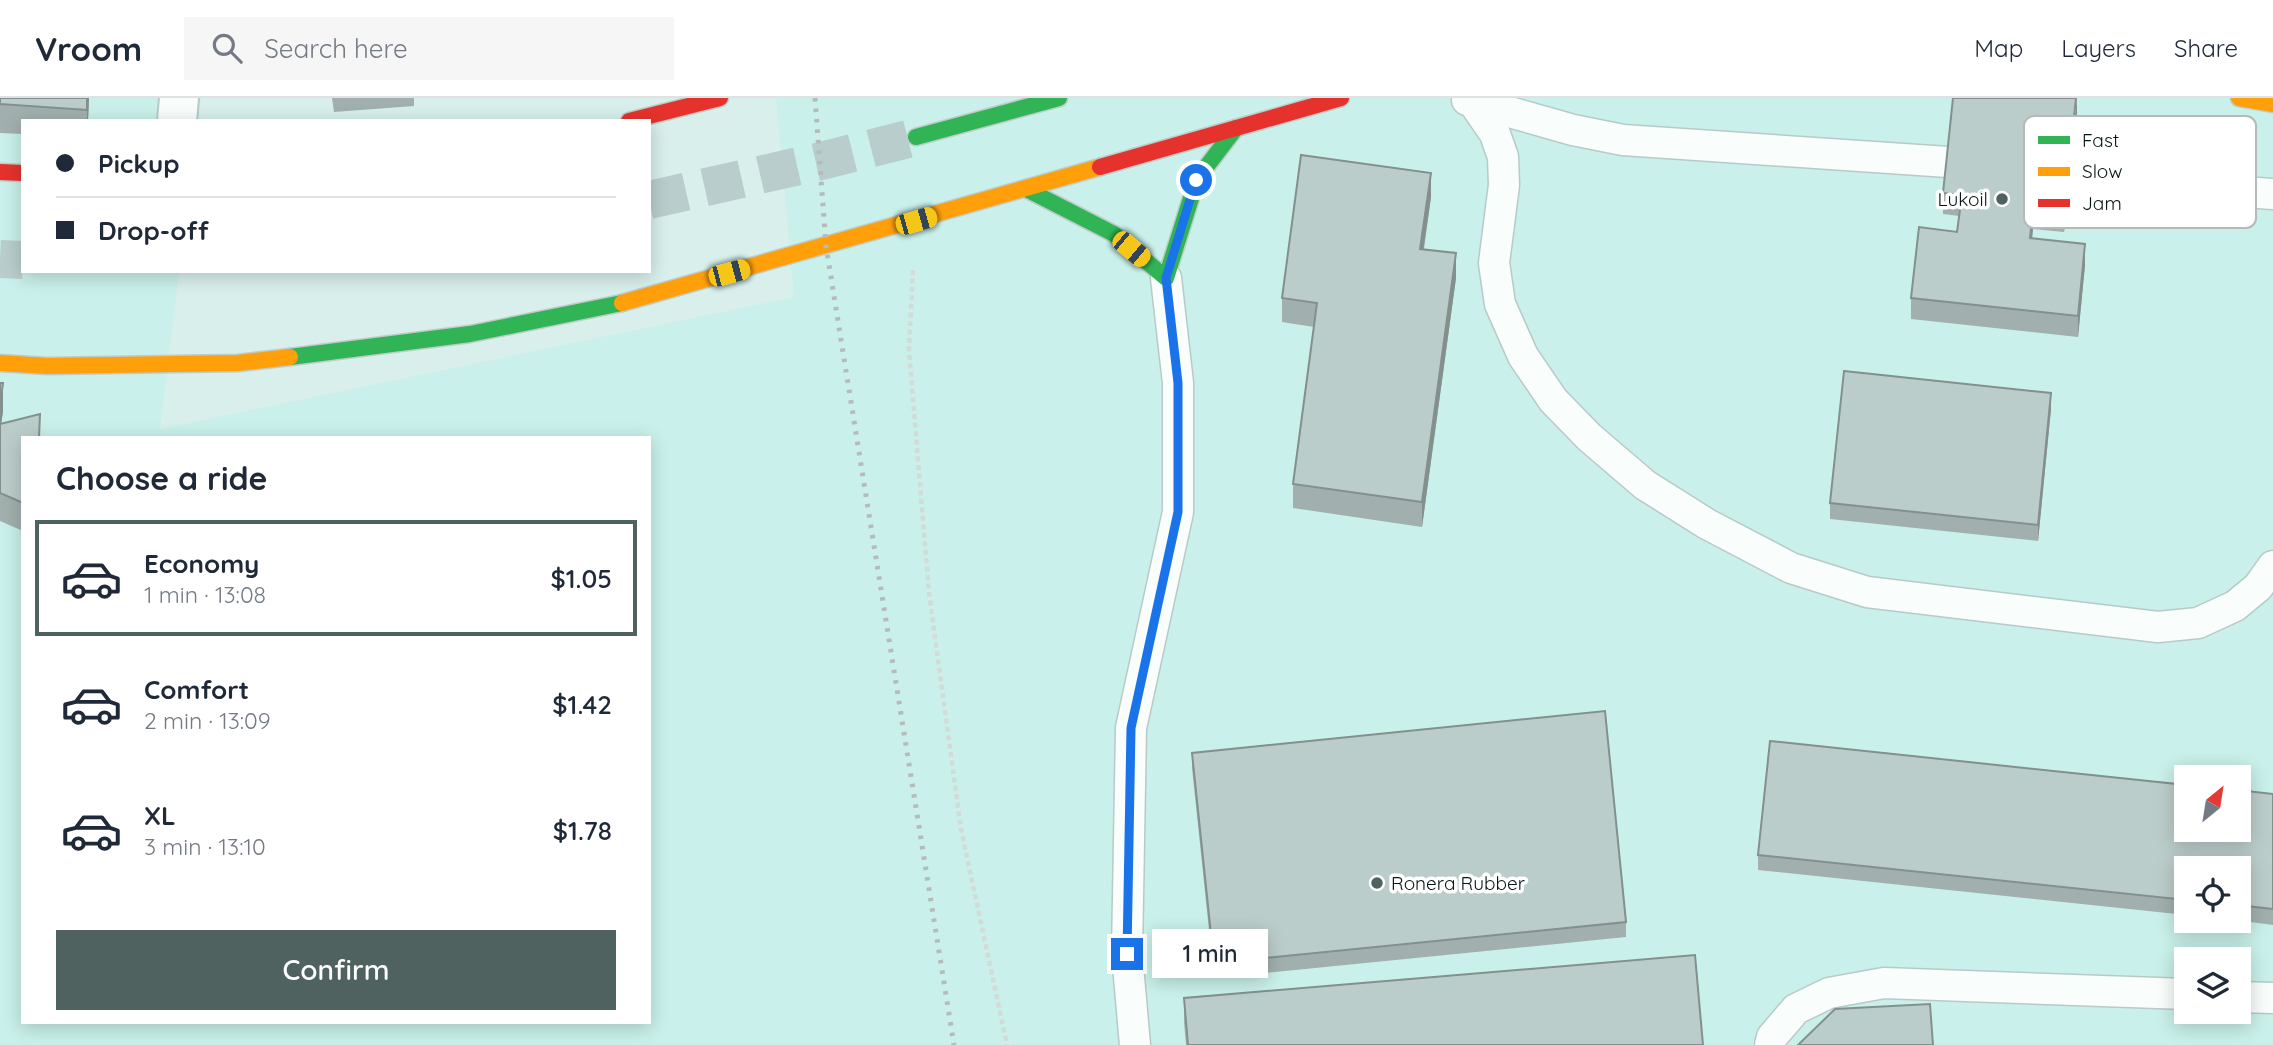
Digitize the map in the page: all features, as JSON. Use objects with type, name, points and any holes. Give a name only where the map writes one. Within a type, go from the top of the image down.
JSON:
[{"type":"highway","points":[[637,119],[720,98]]},
{"type":"highway","points":[[916,137],[1059,98]]},
{"type":"highway","points":[[0,363],[47,366],[238,363],[470,334],[607,307],[1341,98]]},
{"type":"highway","points":[[2239,98],[2273,104]]},
{"type":"highway","points":[[1026,189],[1114,234],[1166,278],[1196,180],[1236,128]]},
{"type":"highway","points":[[0,172],[21,173]]},
{"type":"street","points":[[177,119],[178,98]]},
{"type":"lane","points":[[1466,100],[1573,130],[1623,140],[1948,162]]},
{"type":"lane","points":[[1466,100],[1495,134],[1503,157],[1504,185],[1494,263],[1500,304],[1522,356],[1553,401],[1589,437],[1645,485],[1707,524],[1791,568],[1867,593],[2158,627],[2198,623],[2235,606],[2258,587],[2273,566]]},
{"type":"lane","points":[[1135,1045],[1127,954],[1131,728],[1178,512],[1178,383],[1166,278]]},
{"type":"lane","points":[[1770,1045],[1772,1037],[1796,1009],[1829,993],[1884,983],[2174,995]]},
{"type":"lane","points":[[2251,997],[2273,998]]},
{"type":"path","points":[[916,221],[909,350],[929,593],[961,829],[1007,1045]]},
{"type":"shaded area","points":[[0,98],[201,98],[198,119],[21,119],[21,273],[179,273],[160,429],[794,297],[776,98],[2273,98],[2273,1045],[0,1045]]},
{"type":"building","points":[[0,98],[87,98],[87,110],[0,104]]},
{"type":"building","points":[[1953,98],[2076,98],[2074,116],[2024,116],[2024,228],[2031,228],[2030,238],[2085,244],[2078,316],[1911,298],[1919,227],[1957,232],[1962,195],[1943,193]]},
{"type":"building","points":[[1301,155],[1431,173],[1420,249],[1456,253],[1422,502],[1293,484],[1317,303],[1282,298]]},
{"type":"building","points":[[1844,371],[2051,393],[2038,525],[1830,503]]},
{"type":"building","points":[[0,383],[3,383],[0,405]]},
{"type":"building","points":[[40,414],[39,436],[21,436],[21,502],[0,493],[0,424]]},
{"type":"building","points":[[1605,711],[1626,922],[1214,963],[1192,753]]},
{"type":"building","points":[[1770,741],[2174,784],[2174,842],[2251,842],[2251,791],[2273,794],[2273,909],[2251,906],[2251,856],[2174,856],[2174,899],[1758,855]]},
{"type":"building","points":[[1695,955],[1703,1045],[1188,1045],[1184,998]]},
{"type":"building","points":[[1930,1004],[1933,1045],[1798,1045],[1835,1009]]},
{"type":"tunnel","points":[[651,200],[916,137]]},
{"type":"tunnel","points":[[0,259],[21,260]]},
{"type":"railway","points":[[815,98],[826,246],[954,1045]]},
{"type":"traffic: fast","points":[[916,137],[1059,98]]},
{"type":"traffic: fast","points":[[1026,189],[1114,234],[1166,278],[1197,179],[1236,128]]},
{"type":"traffic: fast","points":[[290,357],[470,334],[622,303]]},
{"type":"traffic: slow","points":[[2239,98],[2273,104]]},
{"type":"traffic: slow","points":[[622,303],[1100,167]]},
{"type":"traffic: slow","points":[[0,363],[47,366],[238,363],[290,357]]},
{"type":"traffic: jam","points":[[637,119],[720,98]]},
{"type":"traffic: jam","points":[[1100,167],[1341,98]]},
{"type":"traffic: jam","points":[[0,172],[21,173]]},
{"type":"place","name":"Lukoil","points":[[2002,199]]},
{"type":"place","name":"Ronera Rubber","points":[[1377,883]]},
{"type":"route","points":[[1127,954],[1131,728],[1178,512],[1178,383],[1166,278],[1196,180]]}]
